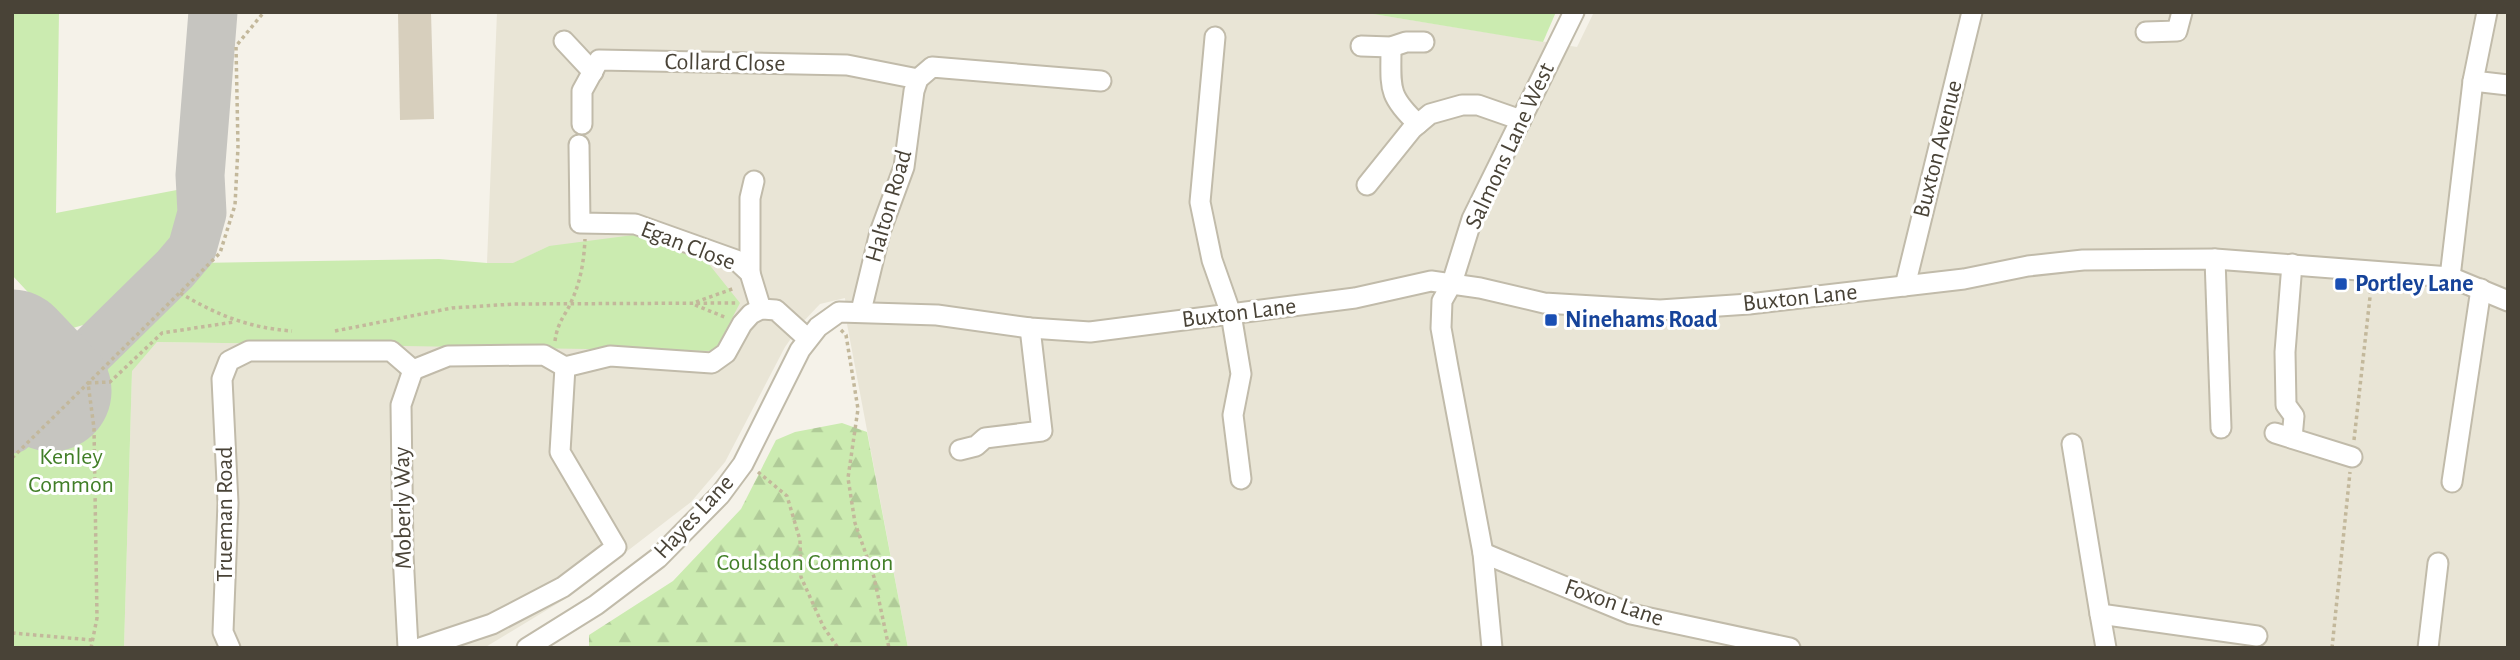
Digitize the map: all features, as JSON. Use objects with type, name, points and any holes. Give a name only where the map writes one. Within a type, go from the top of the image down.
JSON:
[{"type":"street","name":"Salmons Lane West","points":[[1452,283],[1472,219],[1574,12]]},
{"type":"street","name":"Buxton Avenue","points":[[1905,286],[1972,12]]},
{"type":"street","points":[[2146,32],[2176,31],[2182,12]]},
{"type":"street","points":[[2450,276],[2473,80],[2487,12]]},
{"type":"street","points":[[1215,37],[1200,202],[1212,260],[1231,314],[1241,374],[1233,415],[1241,479]]},
{"type":"street","points":[[564,41],[593,72],[582,91],[582,124]]},
{"type":"street","points":[[1361,46],[1391,47],[1406,42],[1424,42]]},
{"type":"street","points":[[1391,47],[1391,79],[1395,100],[1418,124]]},
{"type":"street","name":"Collard Close","points":[[593,72],[599,60],[847,65],[918,79]]},
{"type":"street","points":[[918,79],[932,67],[1101,81]]},
{"type":"street","name":"Halton Road","points":[[862,311],[880,232],[904,167],[918,79]]},
{"type":"street","points":[[2473,80],[2508,85]]},
{"type":"street","points":[[1367,185],[1418,124],[1430,114],[1462,105],[1478,104],[1521,120]]},
{"type":"street","points":[[579,145],[580,223],[586,223]]},
{"type":"street","points":[[752,279],[750,198],[754,181]]},
{"type":"street","name":"Egan Close","points":[[586,223],[635,224],[736,260],[752,279],[761,309]]},
{"type":"street","points":[[2215,258],[2221,428]]},
{"type":"street","name":"Buxton Lane","points":[[830,317],[839,312],[862,311],[937,315],[1030,328],[1090,332],[1355,298],[1431,281],[1573,307],[1660,310],[1749,304],[1905,286],[2083,260],[2215,258],[2450,276],[2508,301]]},
{"type":"street","points":[[2292,264],[2285,352],[2287,405],[2294,416],[2284,436],[2352,457]]},
{"type":"street","points":[[1452,283],[1442,301],[1441,328],[1483,553],[1492,648]]},
{"type":"street","points":[[2452,481],[2481,289]]},
{"type":"street","points":[[413,370],[448,356],[544,355],[565,367],[610,356],[712,363],[726,353],[742,324],[751,314],[761,309],[776,310],[808,339],[830,317]]},
{"type":"street","points":[[960,450],[976,446],[985,438],[1042,431],[1030,328]]},
{"type":"street","name":"Hayes Lane","points":[[527,648],[596,605],[658,558],[720,495],[743,464],[808,339]]},
{"type":"street","name":"Trueman Road","points":[[230,648],[223,632],[228,503],[222,379],[229,360],[249,351],[391,351],[413,370]]},
{"type":"street","points":[[420,648],[492,624],[563,587],[616,547],[560,452],[565,367]]},
{"type":"street","name":"Moberly Way","points":[[408,648],[403,554],[401,405],[413,370]]},
{"type":"street","points":[[2072,444],[2106,648]]},
{"type":"street","name":"Foxon Lane","points":[[1483,553],[1631,614],[1790,648]]},
{"type":"street","points":[[2428,648],[2438,563]]},
{"type":"street","points":[[2100,614],[2257,636]]},
{"type":"path","points":[[12,458],[220,253],[235,205],[238,148],[236,46],[264,12]]},
{"type":"path","points":[[565,367],[555,340],[558,324],[578,287],[584,258],[586,223]]},
{"type":"path","points":[[690,304],[741,286],[752,279]]},
{"type":"path","points":[[180,293],[236,321],[298,331]]},
{"type":"path","points":[[325,333],[452,308],[514,304],[744,303],[761,309]]},
{"type":"path","points":[[690,304],[742,324]]},
{"type":"path","points":[[830,317],[846,335],[858,409],[848,478],[855,523],[874,577],[889,648]]},
{"type":"path","points":[[88,383],[110,382],[162,333],[236,321]]},
{"type":"path","points":[[88,383],[94,428],[97,618],[90,648]]},
{"type":"path","points":[[743,464],[787,496],[800,540],[802,577],[823,626],[838,648]]},
{"type":"path","points":[[12,632],[92,640]]},
{"type":"shaded area","points":[[497,12],[1361,12],[1577,47],[1594,12],[2508,12],[2508,648],[908,648],[847,324],[845,298],[820,304],[802,323],[785,347],[725,462],[691,502],[565,599],[484,648],[124,648],[132,370],[157,342],[715,350],[549,246],[514,263],[487,263]]},
{"type":"green space","points":[[12,12],[59,12],[56,213],[182,189],[182,239],[107,318],[73,328],[52,318],[12,275]]},
{"type":"green space","points":[[1361,12],[1556,12],[1543,42]]},
{"type":"green space","name":"Kenley Common","points":[[641,234],[708,263],[740,303],[715,351],[157,342],[132,371],[124,648],[12,648],[12,446],[198,263],[439,259],[513,263],[549,246]]},
{"type":"green space","name":"Coulsdon Common","points":[[842,423],[867,432],[908,648],[589,648],[589,635],[673,581],[741,509],[776,440],[795,432]]},
{"type":"building","points":[[398,12],[431,12],[434,119],[400,120]]},
{"type":"taxiway","points":[[12,429],[175,269],[192,249],[202,213],[200,175],[213,12]]},
{"type":"runway","points":[[12,350],[51,391]]},
{"type":"place","name":"Portley Lane","points":[[2341,284]]},
{"type":"place","name":"Ninehams Road","points":[[1551,320]]}]
